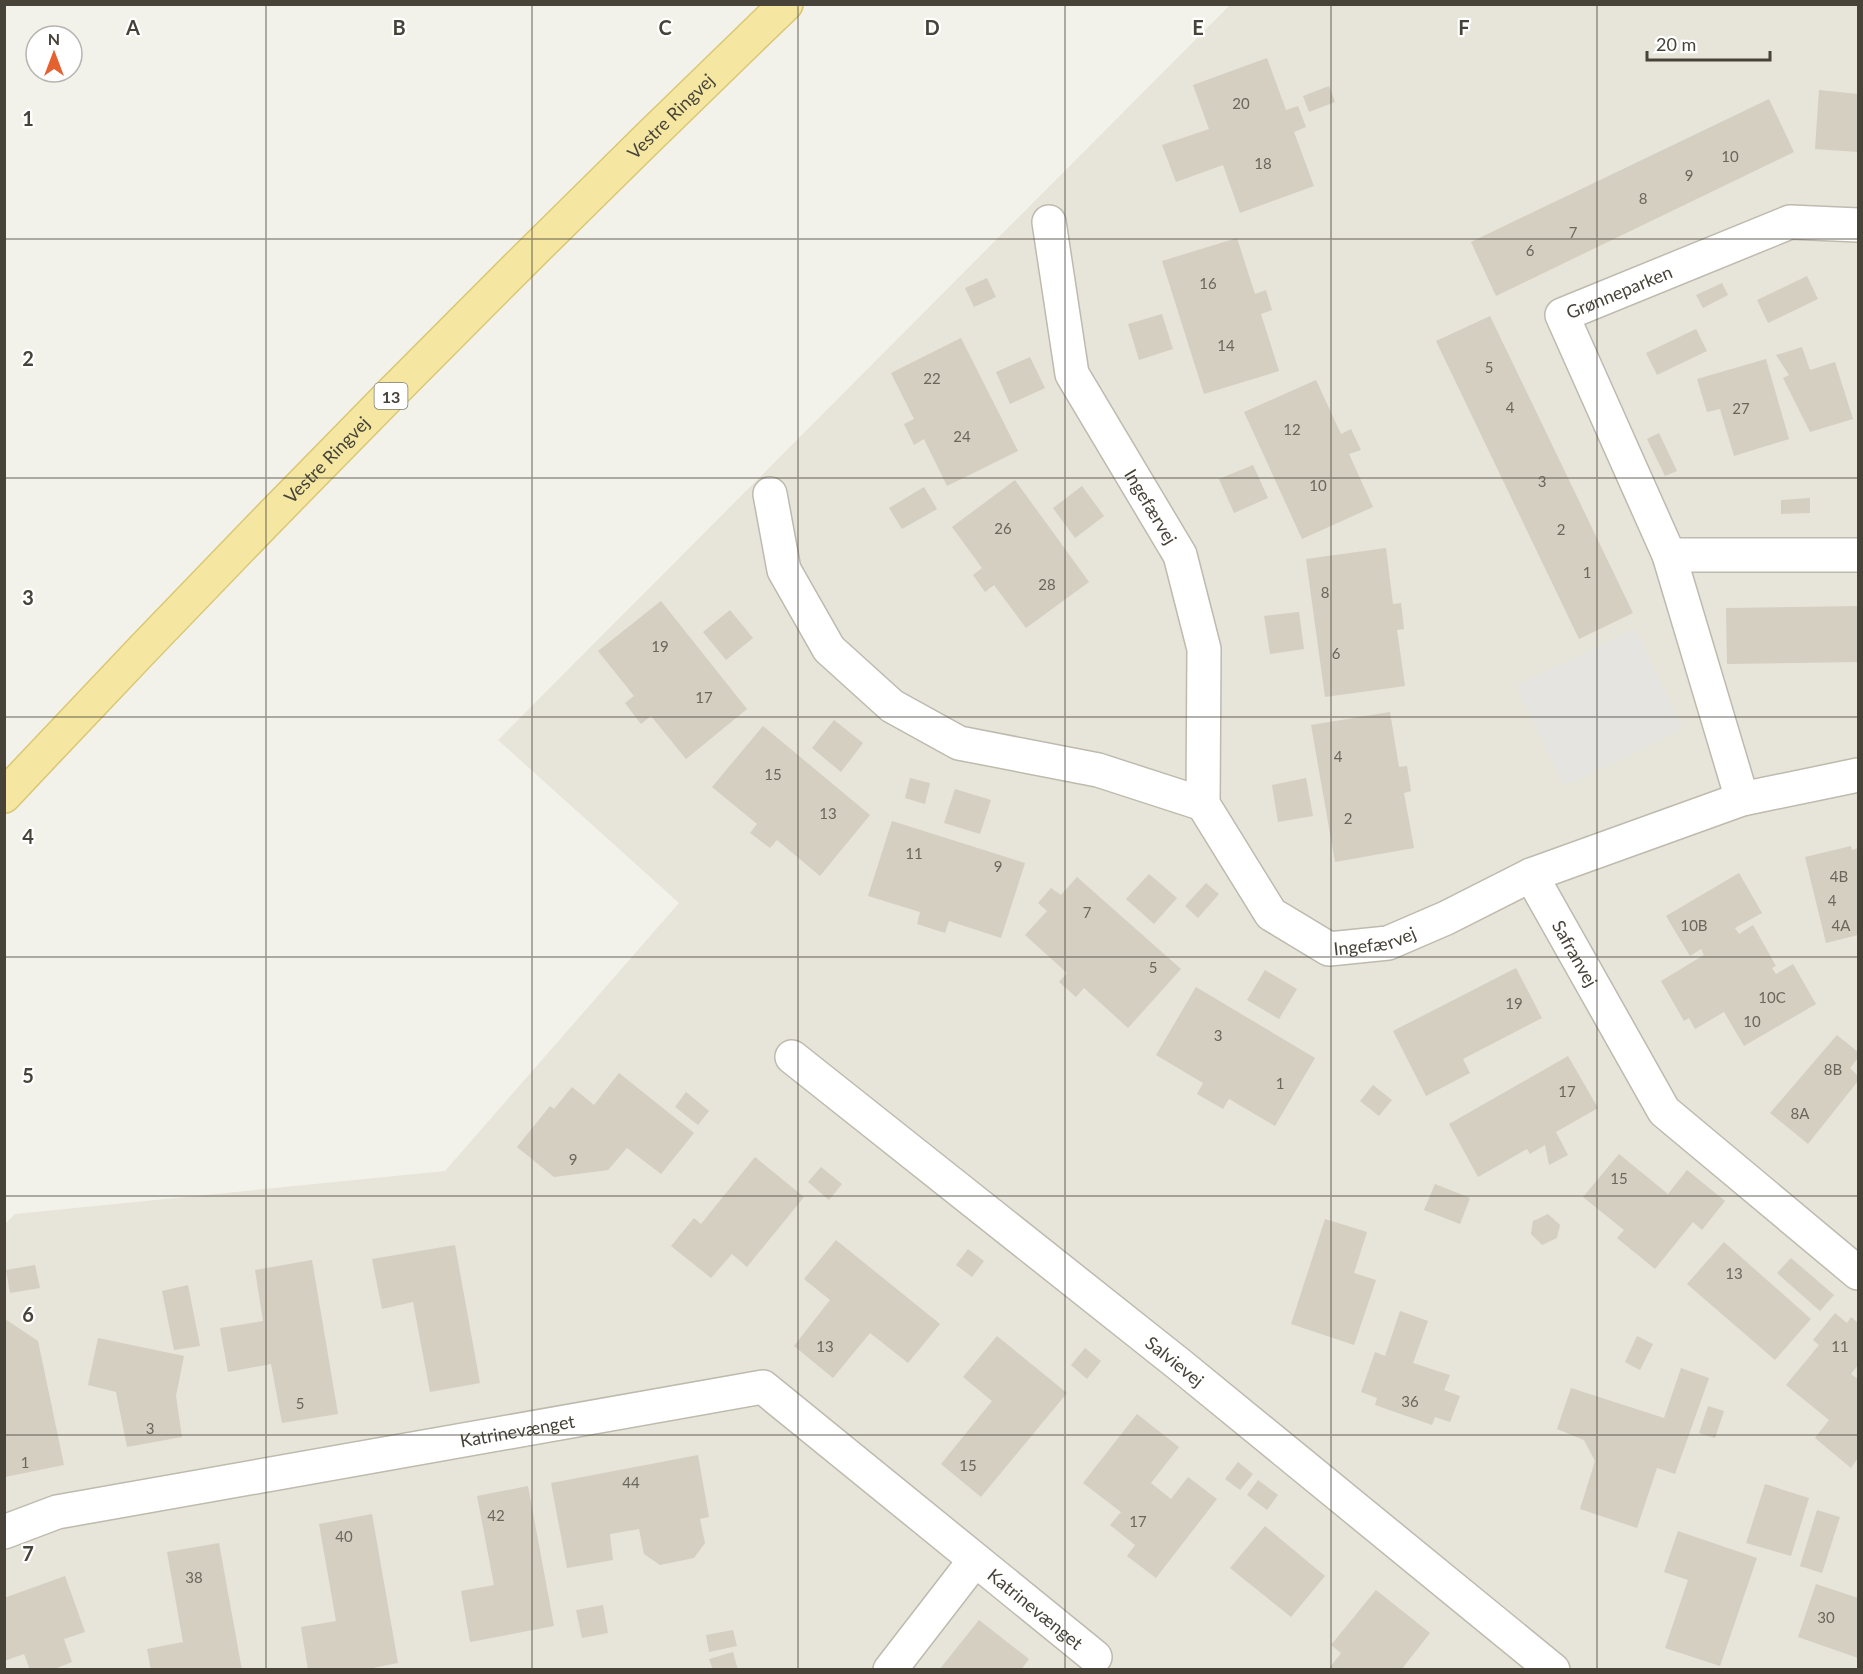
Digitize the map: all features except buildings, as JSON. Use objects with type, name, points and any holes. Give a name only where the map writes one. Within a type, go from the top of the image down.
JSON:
[{"type":"main road","name":"Vestre Ringvej","points":[[4,796],[154,636],[595,189],[786,4]]},
{"type":"street","name":"Ingefærvej","points":[[1049,222],[1072,374],[1180,555],[1204,649],[1203,804],[1271,914],[1329,949],[1388,943],[1446,918],[1531,874]]},
{"type":"street","name":"Grønneparken","points":[[1742,799],[1669,555],[1562,315],[1790,222],[1858,225]]},
{"type":"street","points":[[770,494],[784,570],[795,590],[829,649],[891,706],[959,743],[1098,770],[1203,804]]},
{"type":"street","points":[[1669,555],[1858,555]]},
{"type":"street","points":[[1531,874],[1742,799],[1858,775]]},
{"type":"street","name":"Safranvej","points":[[1531,874],[1664,1111],[1858,1273]]},
{"type":"street","name":"Salvievej","points":[[792,1057],[1180,1365],[1553,1670]]},
{"type":"street","name":"Katrinevænget","points":[[4,1532],[57,1512],[763,1388],[1095,1657]]},
{"type":"street","name":"Katrinevænget","points":[[890,1670],[975,1560]]},
{"type":"shaded area","points":[[1230,5],[1858,5],[1858,1669],[5,1669],[4,1225],[15,1214],[445,1171],[679,903],[498,740]]},
{"type":"shaded area","points":[[1635,629],[1683,729],[1564,786],[1516,686]]}]
